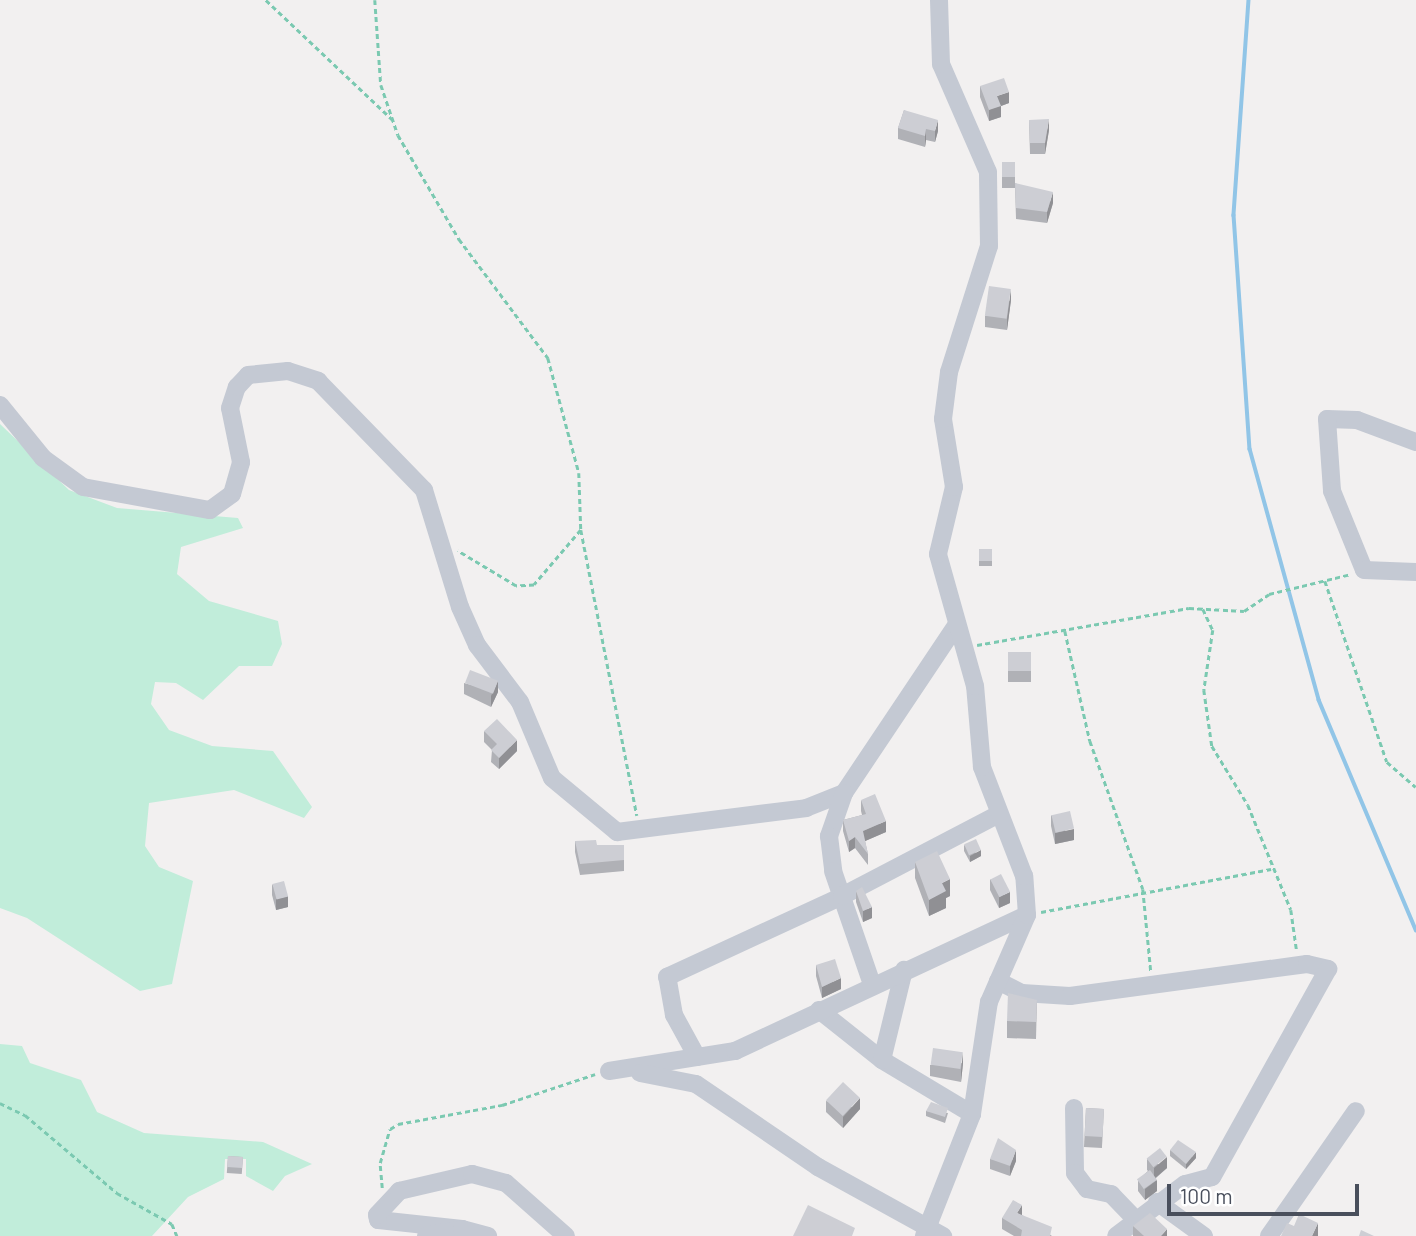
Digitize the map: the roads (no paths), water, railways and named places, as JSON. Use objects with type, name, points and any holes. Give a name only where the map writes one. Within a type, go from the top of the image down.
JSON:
[{"type":"street","points":[[926,1231],[972,1114],[998,981],[1027,915],[1024,876],[997,815],[982,767],[975,685],[938,554],[954,487],[943,419],[949,372],[989,246],[988,172],[941,64],[939,0]]},
{"type":"street","points":[[0,405],[43,458],[83,487],[210,509],[232,494],[241,462],[230,408],[237,387],[248,375],[288,371],[318,381],[408,468],[424,490],[477,645],[520,702],[552,778],[617,832],[806,808],[844,793]]},
{"type":"street","points":[[1416,442],[1357,420],[1327,419],[1332,491],[1364,570],[1416,572]]},
{"type":"street","points":[[872,984],[842,897],[829,836],[844,793],[957,624]]},
{"type":"street","points":[[697,1057],[674,1016],[667,976],[842,897],[997,815]]},
{"type":"street","points":[[943,1236],[926,1231],[818,1167],[695,1084],[609,1071],[734,1051],[872,984],[1027,915]]},
{"type":"street","points":[[998,981],[1022,993],[1070,996],[1297,965],[1324,964],[1330,974],[1212,1177],[1185,1184],[1157,1202],[1116,1236]]},
{"type":"street","points":[[882,1060],[904,970]]},
{"type":"street","points":[[820,1010],[882,1060],[972,1114]]},
{"type":"street","points":[[1074,1108],[1075,1173],[1087,1189],[1111,1195],[1135,1219]]},
{"type":"street","points":[[1269,1236],[1356,1111]]},
{"type":"street","points":[[488,1236],[462,1228],[379,1220],[379,1206],[399,1191],[472,1174],[506,1183],[566,1236]]},
{"type":"street","points":[[1157,1202],[1204,1236]]},
{"type":"street","points":[[426,1236],[462,1228]]},
{"type":"waterway","points":[[1249,0],[1234,215],[1250,449],[1319,700],[1416,930]]}]
